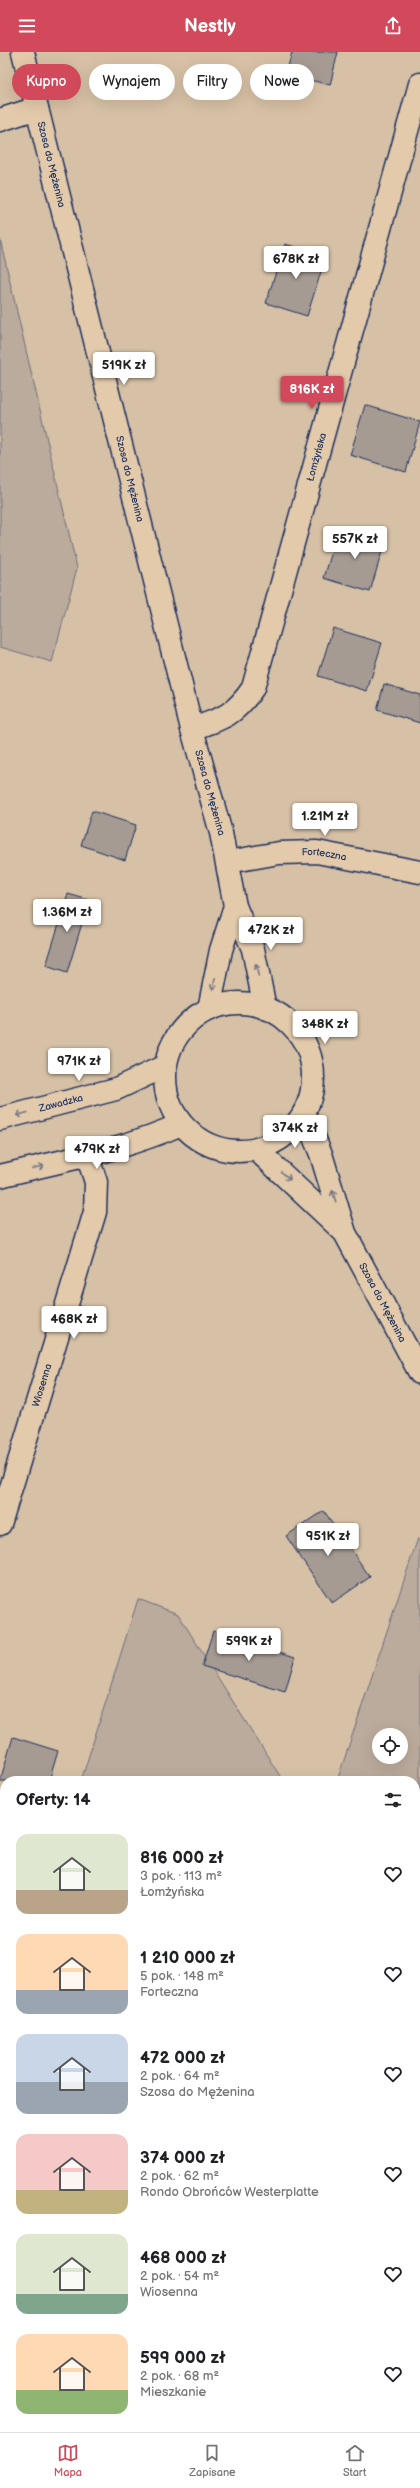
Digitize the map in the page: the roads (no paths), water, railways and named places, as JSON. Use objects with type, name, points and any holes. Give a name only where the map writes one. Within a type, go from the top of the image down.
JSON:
[{"type":"main road","name":"Szosa do Mężenina","points":[[23,52],[192,729],[228,862],[235,906],[253,949],[265,1008]]},
{"type":"main road","name":"Łomżyńska","points":[[192,729],[228,715],[241,706],[253,688],[420,84]]},
{"type":"main road","points":[[0,120],[37,108]]},
{"type":"main road","name":"Forteczna","points":[[228,862],[280,853],[317,852],[420,872]]},
{"type":"main road","name":"Szosa do Mężenina","points":[[209,1009],[221,950],[235,906]]},
{"type":"main road","points":[[237,1003],[265,1008],[284,1018],[299,1033],[309,1052],[313,1072],[312,1093],[304,1113],[292,1130],[281,1138],[257,1150],[229,1151],[202,1142],[181,1124],[170,1106],[167,1093],[165,1066],[170,1048],[180,1032],[193,1018],[209,1009],[237,1003]]},
{"type":"main road","name":"Zawadzka","points":[[0,1119],[116,1089],[165,1066]]},
{"type":"main road","name":"Szosa do Mężenina","points":[[304,1113],[321,1154],[345,1233],[420,1373]]},
{"type":"main road","points":[[0,1176],[87,1155],[160,1133],[181,1124]]},
{"type":"main road","name":"Szosa do Mężenina","points":[[257,1150],[345,1233]]},
{"type":"main road","name":"Wiosenna","points":[[0,1524],[95,1212],[96,1182],[87,1155]]}]
